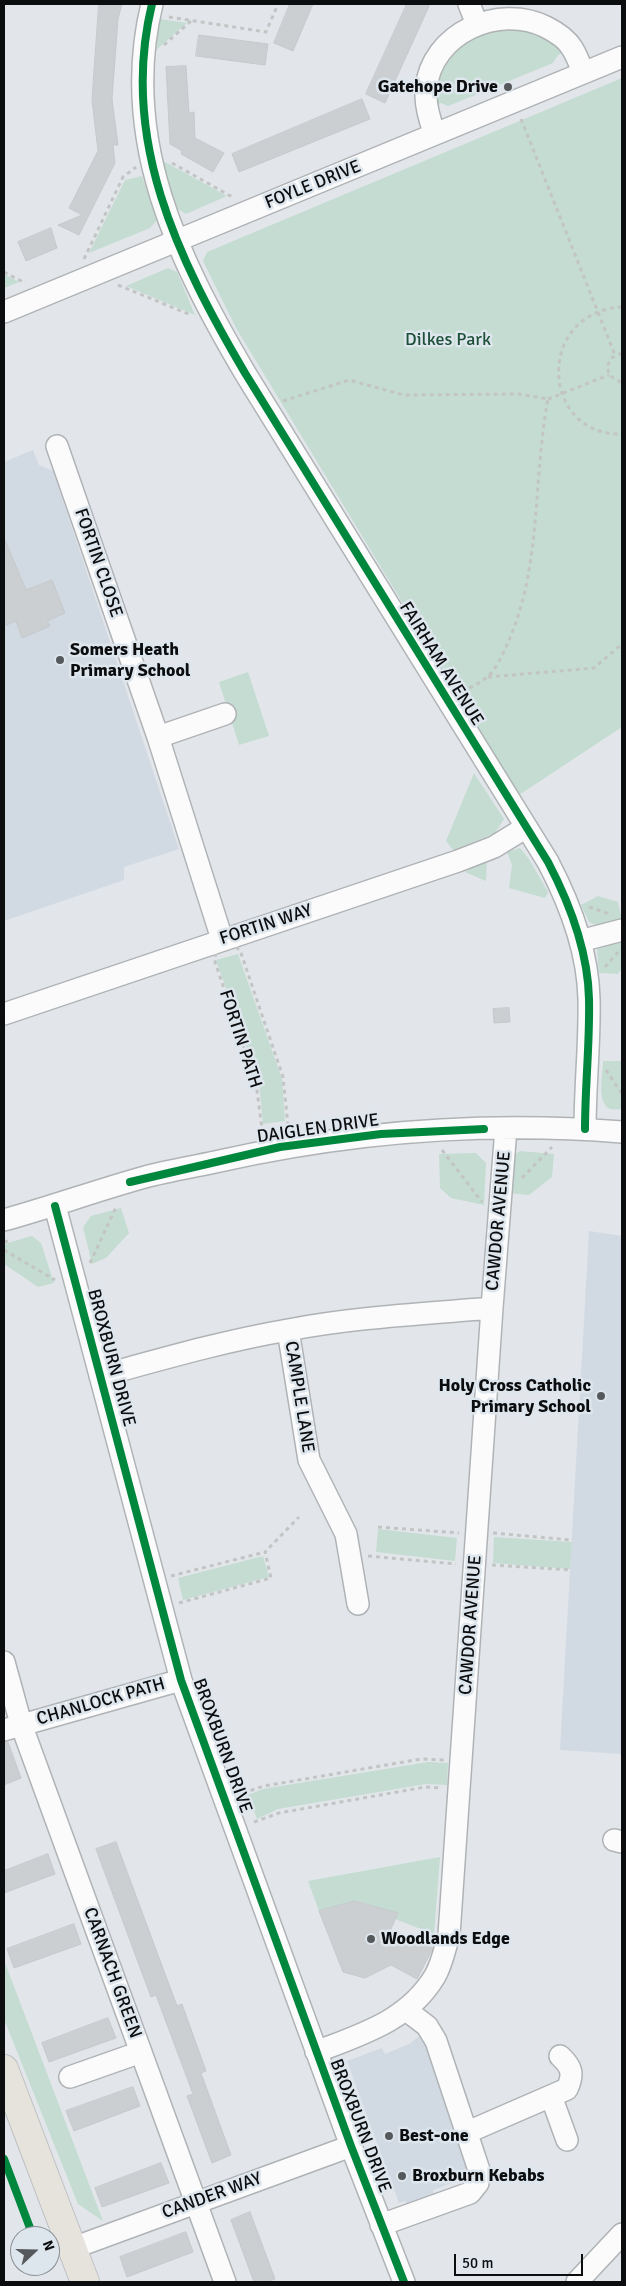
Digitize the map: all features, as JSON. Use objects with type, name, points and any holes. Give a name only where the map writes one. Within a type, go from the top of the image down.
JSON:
[{"type":"main road","points":[[4,2068],[85,2282]]},
{"type":"street","points":[[469,4],[477,24]]},
{"type":"street","name":"FAIRHAM AVENUE","points":[[160,10],[142,61],[143,123],[151,165],[162,202],[214,321],[267,411],[446,702],[548,862],[561,887],[580,941],[589,998],[584,1129]]},
{"type":"street","points":[[435,134],[426,105],[426,87],[432,69],[449,43],[462,32],[477,24],[504,18],[537,22],[563,37],[572,47],[584,72]]},
{"type":"street","name":"FOYLE DRIVE","points":[[4,312],[622,57]]},
{"type":"street","name":"FORTIN CLOSE","points":[[57,446],[158,737],[222,939]]},
{"type":"street","points":[[158,737],[225,714]]},
{"type":"street","name":"FORTIN WAY","points":[[4,1014],[458,861],[494,847],[525,828]]},
{"type":"street","points":[[580,941],[618,922]]},
{"type":"street","name":"DAIGLEN DRIVE","points":[[4,1220],[146,1177],[280,1147],[381,1134],[506,1128],[584,1129],[622,1132]]},
{"type":"street","name":"CAWDOR AVENUE","points":[[316,2052],[380,2027],[406,2010],[436,1975],[449,1935],[492,1308],[493,1203],[506,1128]]},
{"type":"street","name":"BROXBURN DRIVE","points":[[55,1206],[181,1680],[316,2052],[404,2282]]},
{"type":"street","name":"CAMPLE LANE","points":[[100,1376],[193,1350],[288,1330],[378,1317],[492,1308]]},
{"type":"street","name":"CAMPLE LANE","points":[[288,1330],[309,1460],[346,1534],[358,1604]]},
{"type":"street","name":"CARNACH GREEN","points":[[4,1662],[12,1727],[141,2052],[225,2282]]},
{"type":"street","name":"CHANLOCK PATH","points":[[12,1727],[181,1680]]},
{"type":"street","points":[[381,2225],[470,2192],[478,2183],[479,2170],[468,2132],[436,2041],[427,2026],[406,2010]]},
{"type":"street","points":[[70,2077],[141,2052]]},
{"type":"street","points":[[468,2132],[567,2088],[572,2076],[570,2066],[560,2056]]},
{"type":"street","points":[[551,2096],[567,2140]]},
{"type":"street","name":"CANDER WAY","points":[[73,2248],[196,2201],[351,2146]]},
{"type":"street","points":[[577,2282],[622,2234]]},
{"type":"path","points":[[160,10],[191,21],[266,32],[278,4]]},
{"type":"path","points":[[158,50],[191,21]]},
{"type":"path","points":[[514,101],[615,355]]},
{"type":"path","points":[[166,160],[234,198]]},
{"type":"path","points":[[83,259],[123,178],[140,163]]},
{"type":"path","points":[[4,272],[25,283]]},
{"type":"path","points":[[118,285],[194,316]]},
{"type":"path","points":[[622,307],[598,311],[576,326],[562,349],[558,375],[562,393],[572,412],[582,421],[606,433],[622,434]]},
{"type":"path","points":[[622,353],[615,355],[608,362],[609,375],[613,380],[622,383]]},
{"type":"path","points":[[267,411],[288,398],[349,380],[404,395],[518,394],[548,399],[609,375]]},
{"type":"path","points":[[488,677],[517,624],[529,575],[540,484],[540,438],[548,399]]},
{"type":"path","points":[[446,702],[488,677],[594,668],[622,644]]},
{"type":"path","points":[[581,905],[618,922]]},
{"type":"path","points":[[603,969],[622,946]]},
{"type":"path","points":[[603,1064],[622,1094]]},
{"type":"path","points":[[442,1150],[493,1203],[553,1146]]},
{"type":"path","points":[[89,1266],[118,1205]]},
{"type":"path","points":[[4,1250],[55,1281]]},
{"type":"path","points":[[169,1577],[265,1552],[299,1517]]},
{"type":"path","points":[[378,1527],[461,1534]]},
{"type":"path","points":[[485,1533],[571,1540]]},
{"type":"path","points":[[177,1604],[271,1578],[265,1552]]},
{"type":"path","points":[[350,1557],[374,1556],[461,1564]]},
{"type":"path","points":[[484,1564],[570,1570]]},
{"type":"path","points":[[243,1793],[264,1786],[421,1759],[452,1761]]},
{"type":"path","points":[[254,1822],[279,1813],[425,1787],[450,1789]]},
{"type":"shaded area","name":"Somers Heath Primary School","points":[[33,450],[39,465],[53,471],[179,849],[124,867],[124,880],[4,921],[4,462]]},
{"type":"shaded area","name":"Holy Cross Catholic Primary School","points":[[589,1231],[622,1236],[622,1754],[560,1750]]},
{"type":"shaded area","points":[[422,2034],[473,2175],[433,2190],[434,2195],[407,2205],[405,2201],[399,2203],[347,2061],[382,2048],[385,2054],[409,2044]]},
{"type":"green space","points":[[160,19],[187,23],[156,50]]},
{"type":"green space","points":[[513,25],[544,34],[565,52],[558,55],[553,63],[448,106],[441,103],[434,106],[434,88],[441,67],[466,38]]},
{"type":"green space","name":"Dilkes Park","points":[[622,78],[622,727],[519,795],[236,328],[203,261],[207,252]]},
{"type":"green space","points":[[165,162],[227,196],[186,214],[176,208],[163,164]]},
{"type":"green space","points":[[142,176],[157,220],[150,228],[89,253],[125,180]]},
{"type":"green space","points":[[168,268],[177,272],[195,315],[126,286]]},
{"type":"green space","points":[[4,274],[19,282],[4,288]]},
{"type":"green space","points":[[248,672],[269,736],[239,745],[219,682]]},
{"type":"green space","points":[[474,773],[504,819],[495,833],[453,850],[446,841]]},
{"type":"green space","points":[[520,848],[529,859],[548,892],[545,898],[509,888],[512,865],[507,852]]},
{"type":"green space","points":[[487,859],[486,881],[465,872]]},
{"type":"green space","points":[[598,896],[618,902],[622,920],[598,926],[589,922],[581,905]]},
{"type":"green space","points":[[622,941],[622,968],[618,974],[599,973],[597,949]]},
{"type":"green space","points":[[238,954],[282,1079],[285,1121],[263,1124],[259,1082],[216,960]]},
{"type":"green space","points":[[603,1061],[622,1061],[622,1109],[610,1109],[603,1101],[601,1087]]},
{"type":"green space","points":[[520,1151],[554,1154],[552,1177],[529,1195],[508,1193],[510,1158]]},
{"type":"green space","points":[[476,1153],[486,1163],[484,1205],[451,1198],[440,1188],[439,1154]]},
{"type":"green space","points":[[121,1208],[129,1233],[106,1258],[92,1264],[83,1227],[91,1216]]},
{"type":"green space","points":[[32,1236],[41,1243],[54,1283],[38,1287],[4,1264],[4,1244]]},
{"type":"green space","points":[[378,1529],[457,1538],[455,1561],[376,1552]]},
{"type":"green space","points":[[494,1537],[572,1542],[570,1569],[493,1563]]},
{"type":"green space","points":[[263,1556],[269,1577],[183,1600],[178,1578]]},
{"type":"green space","points":[[428,1762],[448,1763],[447,1785],[426,1784],[278,1809],[257,1819],[248,1795],[263,1789]]},
{"type":"green space","points":[[440,1857],[434,1934],[395,1919],[398,1913],[356,1901],[319,1911],[308,1881]]},
{"type":"green space","points":[[4,1960],[103,2221],[78,2204],[4,2019]]},
{"type":"building","points":[[99,4],[122,4],[118,19],[112,99],[118,145],[113,145],[115,163],[79,235],[58,225],[82,215],[69,208],[98,151],[92,100]]},
{"type":"building","points":[[290,4],[313,4],[293,51],[274,43]]},
{"type":"building","points":[[407,4],[430,4],[385,103],[366,94]]},
{"type":"building","points":[[199,35],[268,44],[265,65],[196,56]]},
{"type":"building","points":[[186,66],[189,113],[194,112],[195,138],[224,153],[213,172],[181,154],[182,151],[170,144],[166,67]]},
{"type":"building","points":[[362,99],[370,119],[239,172],[232,154]]},
{"type":"building","points":[[51,228],[57,248],[26,261],[18,242]]},
{"type":"building","points":[[4,538],[26,590],[52,580],[65,613],[47,621],[50,626],[22,638],[16,621],[4,626]]},
{"type":"building","points":[[509,1008],[510,1022],[494,1023],[493,1009]]},
{"type":"building","points":[[4,1742],[8,1742],[21,1778],[4,1785]]},
{"type":"building","points":[[116,1842],[177,2006],[182,2004],[206,2071],[201,2073],[231,2155],[212,2163],[187,2096],[193,2094],[156,1995],[151,1997],[96,1849]]},
{"type":"building","points":[[48,1854],[55,1874],[4,1893],[4,1871]]},
{"type":"building","name":"Woodlands Edge","points":[[355,1901],[398,1913],[390,1931],[433,1948],[417,1979],[391,1965],[365,1978],[343,1972],[319,1911]]},
{"type":"building","points":[[74,1924],[81,1944],[14,1968],[7,1949]]},
{"type":"building","points":[[108,2018],[116,2038],[49,2062],[42,2043]]},
{"type":"building","points":[[133,2087],[140,2106],[74,2131],[66,2111]]},
{"type":"building","points":[[161,2163],[169,2183],[102,2207],[95,2188]]},
{"type":"building","points":[[250,2212],[275,2279],[267,2282],[254,2282],[231,2220]]},
{"type":"building","points":[[186,2232],[193,2252],[127,2277],[120,2257]]},
{"type":"cycle path","points":[[152,4],[144,54],[143,103],[149,150],[161,196],[177,242],[220,330],[245,373],[548,862],[564,894],[581,946],[588,981],[589,1015],[585,1129]]},
{"type":"cycle path","points":[[130,1182],[280,1147],[381,1134],[484,1129]]},
{"type":"cycle path","points":[[55,1206],[181,1680],[351,2146],[404,2282]]},
{"type":"cycle path","points":[[4,2159],[29,2226]]},
{"type":"place","name":"Gatehope Drive","points":[[508,87]]},
{"type":"place","name":"Somers Heath Primary School","points":[[60,660]]},
{"type":"place","name":"Holy Cross Catholic Primary School","points":[[601,1396]]},
{"type":"place","name":"Woodlands Edge","points":[[371,1939]]},
{"type":"place","name":"Best-one","points":[[389,2136]]},
{"type":"place","name":"Broxburn Kebabs","points":[[402,2176]]}]
